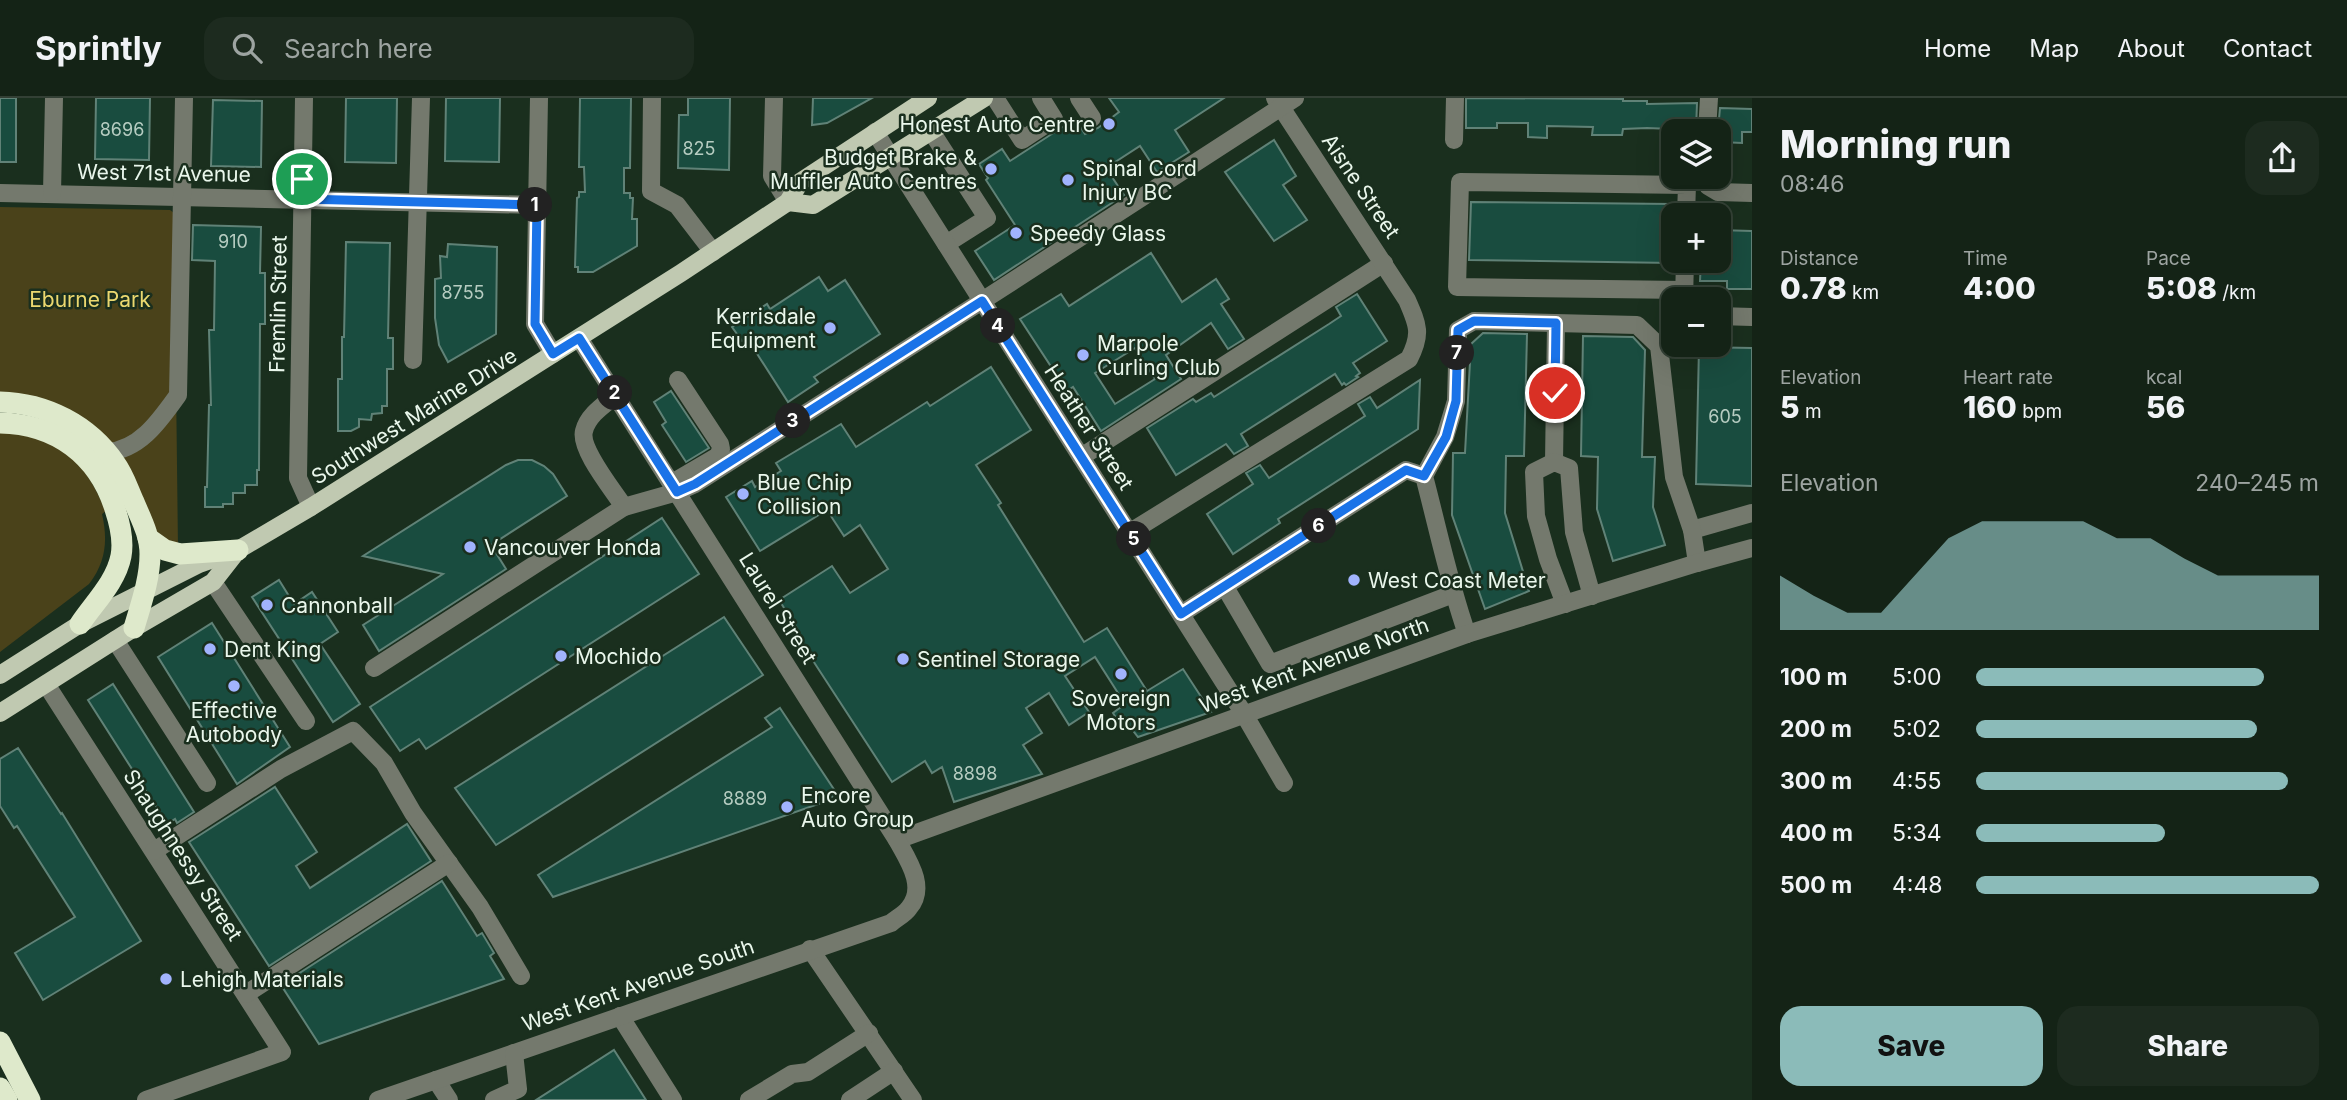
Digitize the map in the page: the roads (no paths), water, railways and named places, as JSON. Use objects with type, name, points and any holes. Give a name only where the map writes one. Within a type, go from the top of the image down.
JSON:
[{"type":"highway","points":[[0,402],[22,404],[52,412],[82,429],[107,452],[123,478],[148,538],[150,555],[145,590],[134,628]]},
{"type":"highway","points":[[0,422],[39,428],[58,436],[86,458],[108,488],[121,534],[121,557],[110,582],[80,624]]},
{"type":"highway","points":[[148,538],[165,550],[180,554],[238,550]]},
{"type":"highway","points":[[0,1042],[30,1100]]},
{"type":"highway","points":[[0,1088],[7,1100]]},
{"type":"main road","name":"Southwest Marine Drive","points":[[0,674],[80,624],[199,564],[238,550],[311,507],[713,252],[788,202],[800,182],[928,98]]},
{"type":"main road","name":"Southwest Marine Drive","points":[[788,202],[813,205],[984,98]]},
{"type":"main road","name":"Southwest Marine Drive","points":[[0,713],[134,628],[214,582],[238,550]]},
{"type":"street","points":[[52,193],[54,98]]},
{"type":"street","points":[[107,452],[129,448],[138,441],[163,416],[178,395],[184,98]]},
{"type":"street","name":"Fremlin Street","points":[[304,98],[298,478],[311,507]]},
{"type":"street","points":[[414,360],[421,98]]},
{"type":"street","points":[[539,98],[535,324],[553,354]]},
{"type":"street","points":[[652,98],[652,191],[677,205],[713,252]]},
{"type":"street","points":[[774,98],[772,176],[788,202]]},
{"type":"street","points":[[995,98],[1022,140],[1054,119],[1041,98]]},
{"type":"street","points":[[1079,98],[1092,118]]},
{"type":"street","points":[[1454,140],[1455,98]]},
{"type":"street","points":[[1708,119],[1709,98]]},
{"type":"street","points":[[374,668],[624,506],[674,487],[695,484],[982,301],[1284,101]]},
{"type":"street","name":"Aisne Street","points":[[1129,533],[1409,359],[1417,343],[1417,323],[1407,300],[1284,101]]},
{"type":"street","points":[[931,131],[987,218],[946,244]]},
{"type":"street","name":"Heather Street","points":[[875,132],[1244,714],[1284,783]]},
{"type":"street","points":[[1661,294],[1457,287],[1460,182],[1687,185],[1686,203]]},
{"type":"street","points":[[1713,189],[1718,192],[1752,193]]},
{"type":"street","name":"West 71st Avenue","points":[[0,193],[537,205]]},
{"type":"street","points":[[1081,457],[1384,262]]},
{"type":"street","points":[[1731,316],[1752,317]]},
{"type":"street","points":[[1467,634],[1453,594],[1424,476],[1446,437],[1456,401],[1458,330],[1474,321],[1637,325],[1659,346],[1674,477],[1692,530],[1697,563]]},
{"type":"street","points":[[1556,323],[1562,465],[1574,532],[1592,596]]},
{"type":"street","name":"Laurel Street","points":[[579,338],[909,860],[917,894],[909,908]]},
{"type":"street","points":[[674,487],[718,456],[721,449],[678,380]]},
{"type":"street","points":[[616,395],[590,418],[583,432],[585,447],[624,506]]},
{"type":"street","points":[[1562,465],[1534,472],[1536,516],[1565,604]]},
{"type":"street","points":[[1181,614],[1406,470],[1424,476]]},
{"type":"street","points":[[1692,530],[1752,513]]},
{"type":"street","name":"West Kent Avenue North","points":[[897,840],[1467,634],[1752,548]]},
{"type":"street","points":[[214,582],[306,721]]},
{"type":"street","points":[[1225,587],[1270,664],[1453,594]]},
{"type":"street","points":[[115,640],[207,783]]},
{"type":"street","name":"Shaughnessy Street","points":[[46,684],[282,1052],[146,1100]]},
{"type":"street","points":[[154,851],[281,769],[353,731],[384,763],[413,813],[480,907],[521,976]]},
{"type":"street","points":[[246,994],[449,863]]},
{"type":"street","name":"West Kent Avenue South","points":[[378,1100],[891,923],[909,908]]},
{"type":"street","points":[[810,949],[913,1100]]},
{"type":"street","points":[[620,1016],[673,1100]]},
{"type":"street","points":[[749,1100],[792,1074],[808,1072],[869,1033]]},
{"type":"street","points":[[494,1100],[518,1089],[514,1053]]},
{"type":"street","points":[[850,1100],[894,1071]]},
{"type":"street","points":[[436,1080],[449,1100]]},
{"type":"place","name":"Honest Auto Centre","points":[[1109,124]]},
{"type":"place","name":"Budget Brake & Muffler Auto Centres","points":[[991,169]]},
{"type":"place","name":"Spinal Cord Injury BC","points":[[1068,180]]},
{"type":"place","name":"Speedy Glass","points":[[1016,233]]},
{"type":"place","name":"Kerrisdale Equipment","points":[[830,328]]},
{"type":"place","name":"Marpole Curling Club","points":[[1083,355]]},
{"type":"place","name":"Blue Chip Collision","points":[[743,494]]},
{"type":"place","name":"Vancouver Honda","points":[[470,547]]},
{"type":"place","name":"West Coast Meter","points":[[1354,580]]},
{"type":"place","name":"Cannonball","points":[[267,605]]},
{"type":"place","name":"Dent King","points":[[210,649]]},
{"type":"place","name":"Mochido","points":[[561,656]]},
{"type":"place","name":"Sentinel Storage","points":[[903,659]]},
{"type":"place","name":"Sovereign Motors","points":[[1121,674]]},
{"type":"place","name":"Effective Autobody","points":[[234,686]]},
{"type":"place","name":"Encore Auto Group","points":[[787,807]]},
{"type":"place","name":"Lehigh Materials","points":[[166,979]]},
{"type":"park label","name":"Eburne Park","points":[[90,299]]}]
